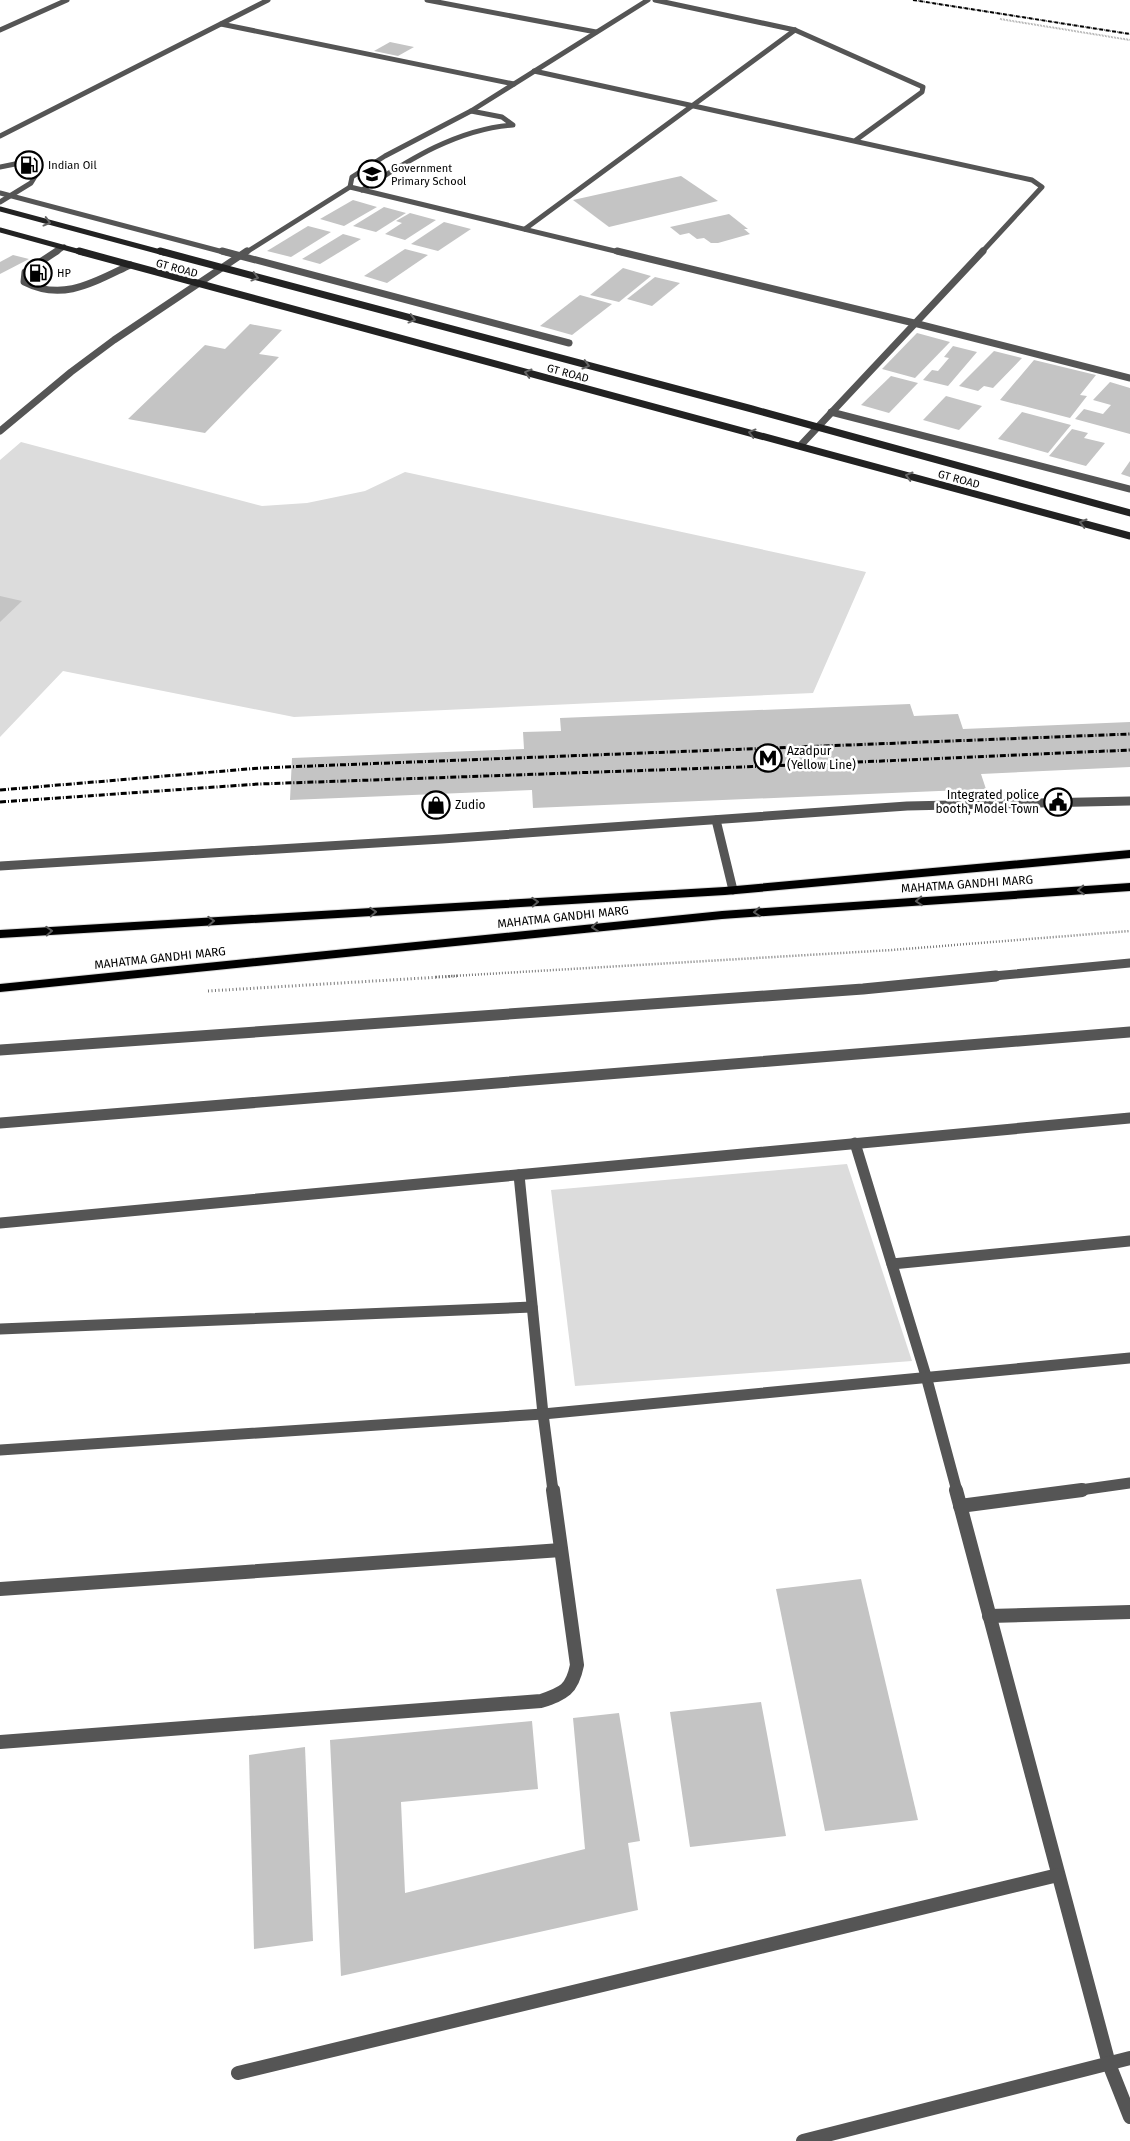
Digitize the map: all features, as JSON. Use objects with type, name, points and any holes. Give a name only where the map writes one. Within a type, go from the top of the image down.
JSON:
[{"type":"main road","name":"GT ROAD","points":[[0,210],[816,427],[1130,513]]},
{"type":"main road","name":"GT ROAD","points":[[0,230],[1130,536]]},
{"type":"main road","name":"MAHATMA GANDHI MARG","points":[[0,934],[733,890],[1130,854]]},
{"type":"main road","name":"MAHATMA GANDHI MARG","points":[[0,988],[722,915],[1130,887]]},
{"type":"street","points":[[0,30],[67,0]]},
{"type":"street","points":[[0,136],[268,0]]},
{"type":"street","points":[[427,0],[596,32]]},
{"type":"street","points":[[350,187],[352,177],[368,166],[471,111],[648,0]]},
{"type":"street","points":[[655,0],[795,30],[923,87],[922,92],[856,140]]},
{"type":"street","points":[[220,24],[514,84]]},
{"type":"street","points":[[526,229],[795,30]]},
{"type":"street","points":[[534,71],[856,140],[1032,180],[1040,184],[1042,187],[800,446]]},
{"type":"street","points":[[362,190],[386,174],[467,133],[513,124],[502,117],[471,111]]},
{"type":"street","points":[[0,167],[15,164],[39,170],[31,183],[0,202]]},
{"type":"street","points":[[0,432],[81,364],[196,283],[350,187],[914,323],[1130,378]]},
{"type":"street","points":[[0,193],[569,343]]},
{"type":"street","points":[[64,247],[25,272],[24,282],[30,286],[57,293],[71,291],[130,265]]},
{"type":"street","points":[[831,412],[1130,489]]},
{"type":"street","points":[[0,866],[452,839],[907,806],[1130,800]]},
{"type":"street","points":[[716,820],[733,890]]},
{"type":"street","points":[[0,1050],[863,989],[1130,963]]},
{"type":"street","points":[[0,1123],[1130,1032]]},
{"type":"street","points":[[0,1223],[1130,1118]]},
{"type":"street","points":[[855,1143],[926,1376],[1109,2064],[1130,2117]]},
{"type":"street","points":[[0,1742],[541,1701],[562,1694],[574,1682],[577,1665],[543,1414],[519,1175]]},
{"type":"street","points":[[892,1264],[1130,1241]]},
{"type":"street","points":[[0,1329],[532,1307]]},
{"type":"street","points":[[0,1450],[543,1414],[1130,1358]]},
{"type":"street","points":[[960,1506],[1130,1483]]},
{"type":"street","points":[[0,1589],[561,1550]]},
{"type":"street","points":[[989,1616],[1130,1612]]},
{"type":"street","points":[[238,2073],[1058,1875]]},
{"type":"street","points":[[803,2141],[1130,2058]]},
{"type":"path","points":[[1000,19],[1130,40]]},
{"type":"path","points":[[206,992],[892,950],[1130,931]]},
{"type":"shaded area","points":[[21,442],[262,506],[307,503],[365,491],[405,472],[866,572],[813,693],[294,717],[63,671],[0,737],[0,460]]},
{"type":"shaded area","points":[[847,1164],[912,1361],[575,1386],[551,1190]]},
{"type":"building","points":[[390,42],[414,47],[398,56],[374,51]]},
{"type":"building","name":"Government Primary School","points":[[375,168],[387,170],[368,182],[356,179]]},
{"type":"building","points":[[681,176],[718,201],[609,227],[573,200]]},
{"type":"building","points":[[353,200],[377,207],[344,226],[320,219]]},
{"type":"building","points":[[384,207],[406,213],[376,232],[353,226]]},
{"type":"building","points":[[410,213],[436,220],[405,240],[385,234],[402,223],[396,221]]},
{"type":"building","points":[[729,214],[748,229],[744,229],[750,234],[718,243],[711,243],[704,238],[697,239],[689,233],[680,235],[670,227]]},
{"type":"building","points":[[444,222],[471,229],[438,251],[411,244]]},
{"type":"building","points":[[308,226],[331,232],[291,257],[267,251]]},
{"type":"building","points":[[343,234],[361,239],[320,264],[302,259]]},
{"type":"building","points":[[405,249],[428,255],[387,283],[364,276]]},
{"type":"building","points":[[13,255],[29,259],[0,274],[0,262]]},
{"type":"building","points":[[623,268],[651,276],[619,302],[590,295]]},
{"type":"building","points":[[655,277],[680,283],[652,306],[627,299]]},
{"type":"building","points":[[580,295],[612,304],[572,335],[540,326]]},
{"type":"building","points":[[250,324],[282,330],[259,354],[279,357],[205,433],[128,419],[205,345],[225,349]]},
{"type":"building","points":[[917,333],[950,342],[915,378],[882,369]]},
{"type":"building","points":[[953,346],[977,352],[948,386],[923,380],[932,370],[938,371],[949,358],[944,357]]},
{"type":"building","points":[[994,351],[1022,358],[993,388],[984,386],[978,391],[959,386]]},
{"type":"building","points":[[1034,360],[1096,375],[1080,395],[1087,396],[1070,418],[1000,400]]},
{"type":"building","points":[[891,376],[918,383],[889,413],[861,405]]},
{"type":"building","points":[[1110,382],[1130,388],[1130,434],[1075,419],[1084,409],[1103,414],[1111,405],[1093,400]]},
{"type":"building","points":[[946,396],[982,406],[959,430],[923,420]]},
{"type":"building","points":[[1022,412],[1071,425],[1048,453],[998,439]]},
{"type":"building","points":[[1072,429],[1088,433],[1084,438],[1105,443],[1086,466],[1049,456]]},
{"type":"building","points":[[1130,461],[1130,477],[1121,474]]},
{"type":"building","points":[[0,596],[22,601],[0,622]]},
{"type":"building","points":[[910,704],[914,716],[958,714],[963,729],[1130,722],[1130,767],[981,774],[986,789],[533,808],[532,790],[290,800],[292,758],[524,749],[523,732],[561,731],[560,718]]},
{"type":"building","points":[[861,1579],[918,1820],[825,1831],[776,1589]]},
{"type":"building","points":[[761,1702],[786,1836],[690,1847],[670,1712]]},
{"type":"building","points":[[619,1713],[640,1841],[628,1843],[638,1910],[341,1976],[330,1740],[532,1721],[538,1789],[401,1802],[405,1893],[585,1849],[573,1718]]},
{"type":"building","points":[[305,1747],[313,1941],[254,1949],[249,1755]]},
{"type":"railway","points":[[913,0],[1130,34]]},
{"type":"railway","points":[[0,790],[260,768],[1130,734]]},
{"type":"railway","points":[[0,802],[259,784],[769,766],[1130,750]]},
{"type":"place","name":"Indian Oil","points":[[29,165]]},
{"type":"place","name":"Government Primary School","points":[[372,174]]},
{"type":"place","name":"HP","points":[[38,273]]},
{"type":"place","name":"Azadpur (Yellow Line)","points":[[768,758]]},
{"type":"place","name":"Integrated police booth, Model Town","points":[[1058,802]]},
{"type":"place","name":"Zudio","points":[[436,805]]}]
